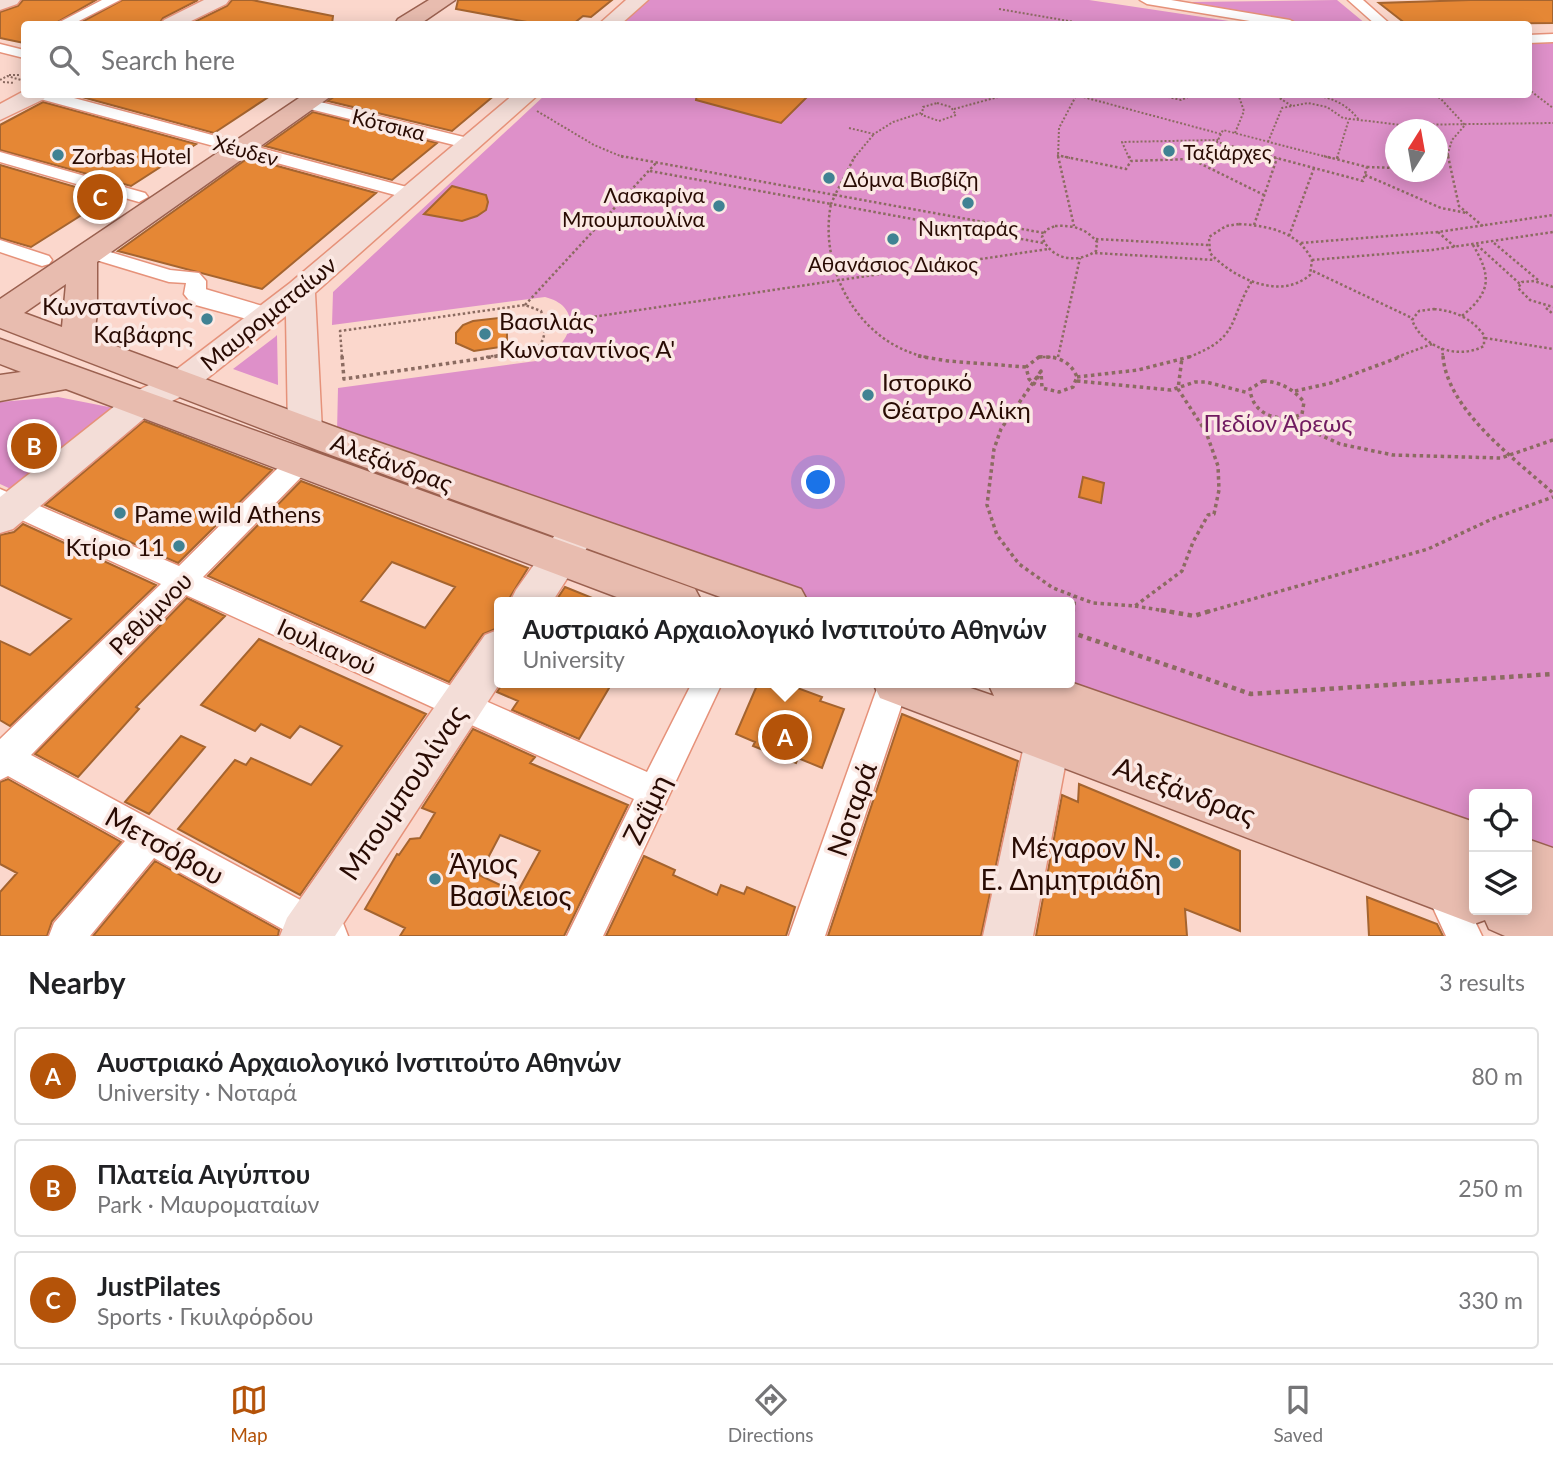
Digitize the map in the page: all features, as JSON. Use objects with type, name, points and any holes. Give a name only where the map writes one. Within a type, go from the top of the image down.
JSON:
[{"type":"main road","points":[[0,4],[10,0]]},
{"type":"main road","points":[[177,21],[219,0]]},
{"type":"main road","points":[[411,21],[444,0]]},
{"type":"main road","points":[[432,21],[464,0]]},
{"type":"main road","points":[[613,21],[638,0]]},
{"type":"main road","points":[[0,113],[21,92]]},
{"type":"main road","points":[[0,287],[139,197],[232,147],[310,98]]},
{"type":"main road","name":"Μαυροματαίων","points":[[5,508],[142,402],[179,384],[300,290],[523,99]]},
{"type":"main road","points":[[0,315],[232,147]]},
{"type":"main road","points":[[0,388],[73,360],[86,255]]},
{"type":"main road","points":[[300,290],[303,446]]},
{"type":"main road","name":"Αλεξάνδρας","points":[[0,315],[142,402],[303,446],[570,543],[768,597]]},
{"type":"main road","name":"Αλεξάνδρας","points":[[0,351],[73,360],[179,384],[303,446]]},
{"type":"main road","points":[[533,597],[570,543]]},
{"type":"main road","name":"Αλεξάνδρας","points":[[570,543],[671,597]]},
{"type":"main road","name":"Μπουμπουλίνας","points":[[316,933],[494,657]]},
{"type":"main road","name":"Αλεξάνδρας","points":[[917,688],[1051,719],[1469,846]]},
{"type":"main road","name":"Αλεξάνδρας","points":[[1017,688],[1051,719],[1457,891]]},
{"type":"main road","points":[[1008,936],[1051,719]]},
{"type":"main road","points":[[1532,867],[1553,876]]},
{"type":"main road","points":[[1522,915],[1553,926]]},
{"type":"street","points":[[69,21],[113,0]]},
{"type":"street","points":[[1147,0],[1272,21]]},
{"type":"street","points":[[1355,0],[1380,21]]},
{"type":"street","points":[[1532,40],[1553,38]]},
{"type":"street","name":"Χέυδεν","points":[[60,98],[412,194]]},
{"type":"street","name":"Κότσικα","points":[[310,98],[471,144]]},
{"type":"street","points":[[0,157],[139,197]]},
{"type":"street","points":[[0,246],[42,260]]},
{"type":"street","points":[[86,255],[169,276],[192,277],[196,281],[194,294],[199,299],[268,315]]},
{"type":"street","name":"Ρεθύμνου","points":[[2,759],[182,581],[303,446]]},
{"type":"street","name":"Ιουλιανού","points":[[5,508],[182,581],[654,792]]},
{"type":"street","name":"Ζαΐμη","points":[[585,936],[705,688]]},
{"type":"street","name":"Νοταρά","points":[[807,936],[893,688]]},
{"type":"street","name":"Μετσόβου","points":[[2,759],[150,837],[316,933]]},
{"type":"street","points":[[67,936],[150,837]]},
{"type":"street","points":[[1532,865],[1553,863]]},
{"type":"street","points":[[1457,891],[1464,936]]},
{"type":"path","points":[[999,9],[1069,21]]},
{"type":"path","points":[[4,79],[15,73],[21,74]]},
{"type":"path","points":[[4,79],[21,86]]},
{"type":"path","points":[[4,79],[21,86]]},
{"type":"path","points":[[1532,92],[1553,108]]},
{"type":"path","points":[[921,113],[923,107],[932,104],[954,109],[994,98]]},
{"type":"path","points":[[1074,98],[1062,119],[1057,155],[1074,226]]},
{"type":"path","points":[[1087,98],[1221,134]]},
{"type":"path","points":[[1169,98],[1179,101],[1192,98]]},
{"type":"path","points":[[1235,133],[1244,111],[1239,98]]},
{"type":"path","points":[[1319,106],[1321,98]]},
{"type":"path","points":[[1334,98],[1351,108],[1359,120]]},
{"type":"path","points":[[1440,98],[1465,125]]},
{"type":"path","points":[[523,99],[539,112],[594,145],[626,158],[1044,233],[1055,226],[1074,226],[1089,232],[1096,239],[1095,253]]},
{"type":"path","points":[[1280,99],[1294,107]]},
{"type":"path","points":[[1268,142],[1282,108],[1308,103],[1349,118],[1401,125],[1553,123]]},
{"type":"path","points":[[921,113],[930,120],[946,121],[956,115],[954,109]]},
{"type":"path","points":[[921,113],[893,122],[874,134],[860,146],[849,162],[831,204],[826,242],[837,280],[873,329],[902,350],[935,358],[1026,367],[1040,356],[1058,358],[1073,367],[1077,379]]},
{"type":"path","points":[[1337,159],[1349,118]]},
{"type":"path","points":[[1465,125],[1452,140],[1448,153],[1459,206],[1484,227]]},
{"type":"path","points":[[849,128],[874,134]]},
{"type":"path","points":[[1367,167],[1363,181],[1217,142],[1223,130],[1367,167],[1385,168]]},
{"type":"path","points":[[1131,161],[1122,142],[1219,140]]},
{"type":"path","points":[[1057,155],[1126,169],[1131,161]]},
{"type":"path","points":[[1254,225],[1277,158]]},
{"type":"path","points":[[1131,161],[1191,159],[1264,195]]},
{"type":"path","points":[[525,305],[656,163]]},
{"type":"path","points":[[1289,236],[1314,168]]},
{"type":"path","points":[[650,171],[1042,243],[1065,257],[1080,258],[1095,253],[1215,260]]},
{"type":"path","points":[[1365,175],[1441,208],[1467,213]]},
{"type":"path","points":[[743,187],[748,180]]},
{"type":"path","points":[[915,219],[918,210]]},
{"type":"path","points":[[1300,243],[1484,227],[1553,215]]},
{"type":"path","points":[[1254,225],[1289,236],[1300,243],[1312,260],[1312,271],[1308,277],[1290,284],[1252,281],[1231,272],[1215,260],[1208,245],[1209,237],[1226,226],[1254,225]]},
{"type":"path","points":[[1438,232],[1456,247]]},
{"type":"path","points":[[1312,260],[1494,243],[1553,232]]},
{"type":"path","points":[[1042,243],[1044,233]]},
{"type":"path","points":[[1096,239],[1208,245]]},
{"type":"path","points":[[1494,243],[1540,282]]},
{"type":"path","points":[[1475,245],[1520,284]]},
{"type":"path","points":[[1462,316],[1483,296],[1487,278],[1484,261],[1475,245]]},
{"type":"path","points":[[545,324],[1048,249]]},
{"type":"path","points":[[1058,358],[1080,258]]},
{"type":"path","points":[[1312,271],[1412,318],[1417,332],[1432,344],[1456,352],[1473,352],[1483,346],[1485,338],[1476,324],[1462,316],[1434,309],[1419,311],[1412,318]]},
{"type":"path","points":[[1041,371],[1042,388],[1050,391],[1067,390],[1077,379],[1157,366],[1197,355],[1230,331],[1252,281]]},
{"type":"path","points":[[1520,284],[1528,281],[1540,282],[1553,287]]},
{"type":"path","points":[[1520,284],[1518,288],[1524,296],[1553,307]]},
{"type":"path","points":[[525,305],[541,311],[545,324],[541,346],[532,352],[344,379],[340,331],[525,305]]},
{"type":"path","points":[[1545,306],[1553,314]]},
{"type":"path","points":[[1485,338],[1553,349]]},
{"type":"path","points":[[1295,391],[1331,383],[1432,344]]},
{"type":"path","points":[[1041,371],[1001,429],[994,449],[987,505],[997,535],[1019,564],[1053,588],[1093,603],[1135,606],[1194,617],[1428,549],[1492,519],[1553,495],[1467,412],[1445,370],[1442,348]]},
{"type":"path","points":[[1077,379],[1167,390],[1180,389],[1178,387],[1182,358]]},
{"type":"path","points":[[1026,367],[1026,373],[1034,384],[1041,371]]},
{"type":"path","points":[[1178,387],[1206,382],[1249,393]]},
{"type":"path","points":[[1263,382],[1277,383],[1295,391],[1305,406],[1302,414],[1295,418],[1282,419],[1268,415],[1252,403],[1249,393],[1252,385],[1263,382]]},
{"type":"path","points":[[1135,606],[1182,571],[1193,542],[1208,515],[1214,514],[1218,503],[1220,484],[1214,450],[1205,430],[1182,398],[1178,387]]},
{"type":"path","points":[[1295,418],[1323,437],[1370,450],[1452,458],[1513,456],[1553,440]]},
{"type":"path","points":[[1075,634],[1251,694],[1553,674]]},
{"type":"green space","points":[[648,0],[1089,0],[1229,21],[624,21]]},
{"type":"green space","points":[[1337,0],[1362,21],[1287,21],[1194,6],[1192,2]]},
{"type":"green space","name":"Πεδίον Άρεως","points":[[1553,43],[1553,852],[1532,855],[1532,789],[1469,789],[1469,839],[1048,688],[1075,688],[1075,597],[796,597],[337,432],[338,388],[536,361],[548,356],[565,339],[569,329],[570,319],[558,302],[545,297],[332,325],[333,292],[542,98],[1532,98],[1532,44]]},
{"type":"green space","points":[[277,335],[278,385],[233,369],[275,337]]},
{"type":"green space","points":[[58,397],[114,408],[13,490],[0,484],[0,402]]},
{"type":"building","points":[[23,0],[96,0],[59,21],[21,21],[21,42],[0,38],[0,12],[18,6]]},
{"type":"building","points":[[122,0],[198,0],[161,21],[84,21]]},
{"type":"building","points":[[232,0],[252,0],[333,16],[332,21],[196,21],[227,6]]},
{"type":"building","points":[[458,0],[612,0],[591,17],[583,16],[577,21],[522,21],[456,9]]},
{"type":"building","points":[[1553,0],[1553,23],[1402,21],[1379,3]]},
{"type":"building","points":[[86,98],[267,98],[214,133]]},
{"type":"building","points":[[332,98],[491,98],[452,131],[328,101]]},
{"type":"building","points":[[696,98],[806,98],[781,123]]},
{"type":"building","points":[[43,102],[196,144],[131,186],[0,150],[0,125]]},
{"type":"building","points":[[313,112],[437,143],[392,180],[265,146]]},
{"type":"building","points":[[248,158],[376,193],[262,289],[118,251]]},
{"type":"building","points":[[0,165],[110,197],[31,247],[0,238]]},
{"type":"building","points":[[452,186],[486,195],[486,210],[462,221],[424,214]]},
{"type":"building","points":[[507,317],[507,346],[474,351],[456,343],[456,333],[463,325],[473,321]]},
{"type":"building","points":[[144,421],[272,470],[178,563],[45,505]]},
{"type":"building","points":[[1083,477],[1104,483],[1101,503],[1079,497]]},
{"type":"building","points":[[301,481],[528,568],[510,597],[494,597],[494,629],[483,634],[449,682],[208,576]],"holes":[[[392,562],[455,587],[425,628],[361,601]]]},
{"type":"building","points":[[23,524],[156,585],[10,726],[0,720],[0,641],[30,655],[71,619],[0,585],[0,535],[14,532]]},
{"type":"building","points":[[565,587],[590,597],[558,597]]},
{"type":"building","points":[[187,598],[225,616],[136,707],[139,709],[78,777],[35,754]]},
{"type":"building","points":[[259,639],[426,714],[300,895],[178,829],[235,760],[246,765],[251,758],[311,785],[342,746],[300,726],[290,738],[261,724],[255,731],[201,705]]},
{"type":"building","points":[[500,688],[609,688],[579,739],[512,710],[518,701],[497,692]]},
{"type":"building","points":[[756,688],[798,688],[822,697],[820,701],[844,709],[822,768],[798,758],[796,763],[753,746],[755,742],[736,734]]},
{"type":"building","points":[[902,714],[1018,761],[981,936],[828,936]]},
{"type":"building","points":[[473,729],[535,757],[530,763],[628,805],[564,936],[400,936],[405,928],[365,909],[397,854],[399,855],[410,839],[420,838],[435,813],[422,808]],"holes":[[[500,835],[540,851],[517,893],[479,875]]]},
{"type":"building","points":[[181,736],[205,747],[149,814],[125,802]]},
{"type":"building","points":[[8,779],[121,842],[52,921],[47,936],[0,936],[0,892],[17,873],[0,864],[0,782]]},
{"type":"building","points":[[1079,784],[1240,851],[1240,931],[1185,909],[1187,936],[1036,936],[1062,795],[1078,802]]},
{"type":"building","points":[[644,856],[675,870],[673,875],[717,895],[721,885],[744,894],[747,887],[795,907],[786,936],[606,936]]},
{"type":"building","points":[[155,861],[279,930],[278,936],[93,936]]},
{"type":"building","points":[[1367,897],[1437,924],[1443,936],[1369,936]]},
{"type":"place","name":"Ταξιάρχες","points":[[1169,151]]},
{"type":"place","name":"Zorbas Hotel","points":[[58,155]]},
{"type":"place","name":"Δόμνα Βισβίζη","points":[[829,178]]},
{"type":"place","name":"JustPilates","points":[[100,197]]},
{"type":"place","name":"Νικηταράς","points":[[968,203]]},
{"type":"place","name":"Λασκαρίνα Μπουμπουλίνα","points":[[719,206]]},
{"type":"place","name":"Αθανάσιος Διάκος","points":[[893,239]]},
{"type":"place","name":"Κωνσταντίνος Καβάφης","points":[[207,319]]},
{"type":"place","name":"Βασιλιάς Κωνσταντίνος Α'","points":[[485,334]]},
{"type":"place","name":"Ιστορικό Θέατρο Αλίκη","points":[[868,395]]},
{"type":"place","name":"Πλατεία Αιγύπτου","points":[[34,446]]},
{"type":"place","name":"Pame wild Athens","points":[[120,513]]},
{"type":"place","name":"Κτίριο 11","points":[[179,546]]},
{"type":"place","name":"Αυστριακό Αρχαιολογικό Ινστιτούτο Αθηνών","points":[[785,737]]},
{"type":"place","name":"Μέγαρον Ν. Ε. Δημητριάδη","points":[[1175,863]]},
{"type":"place","name":"Άγιος Βασίλειος","points":[[435,879]]}]
